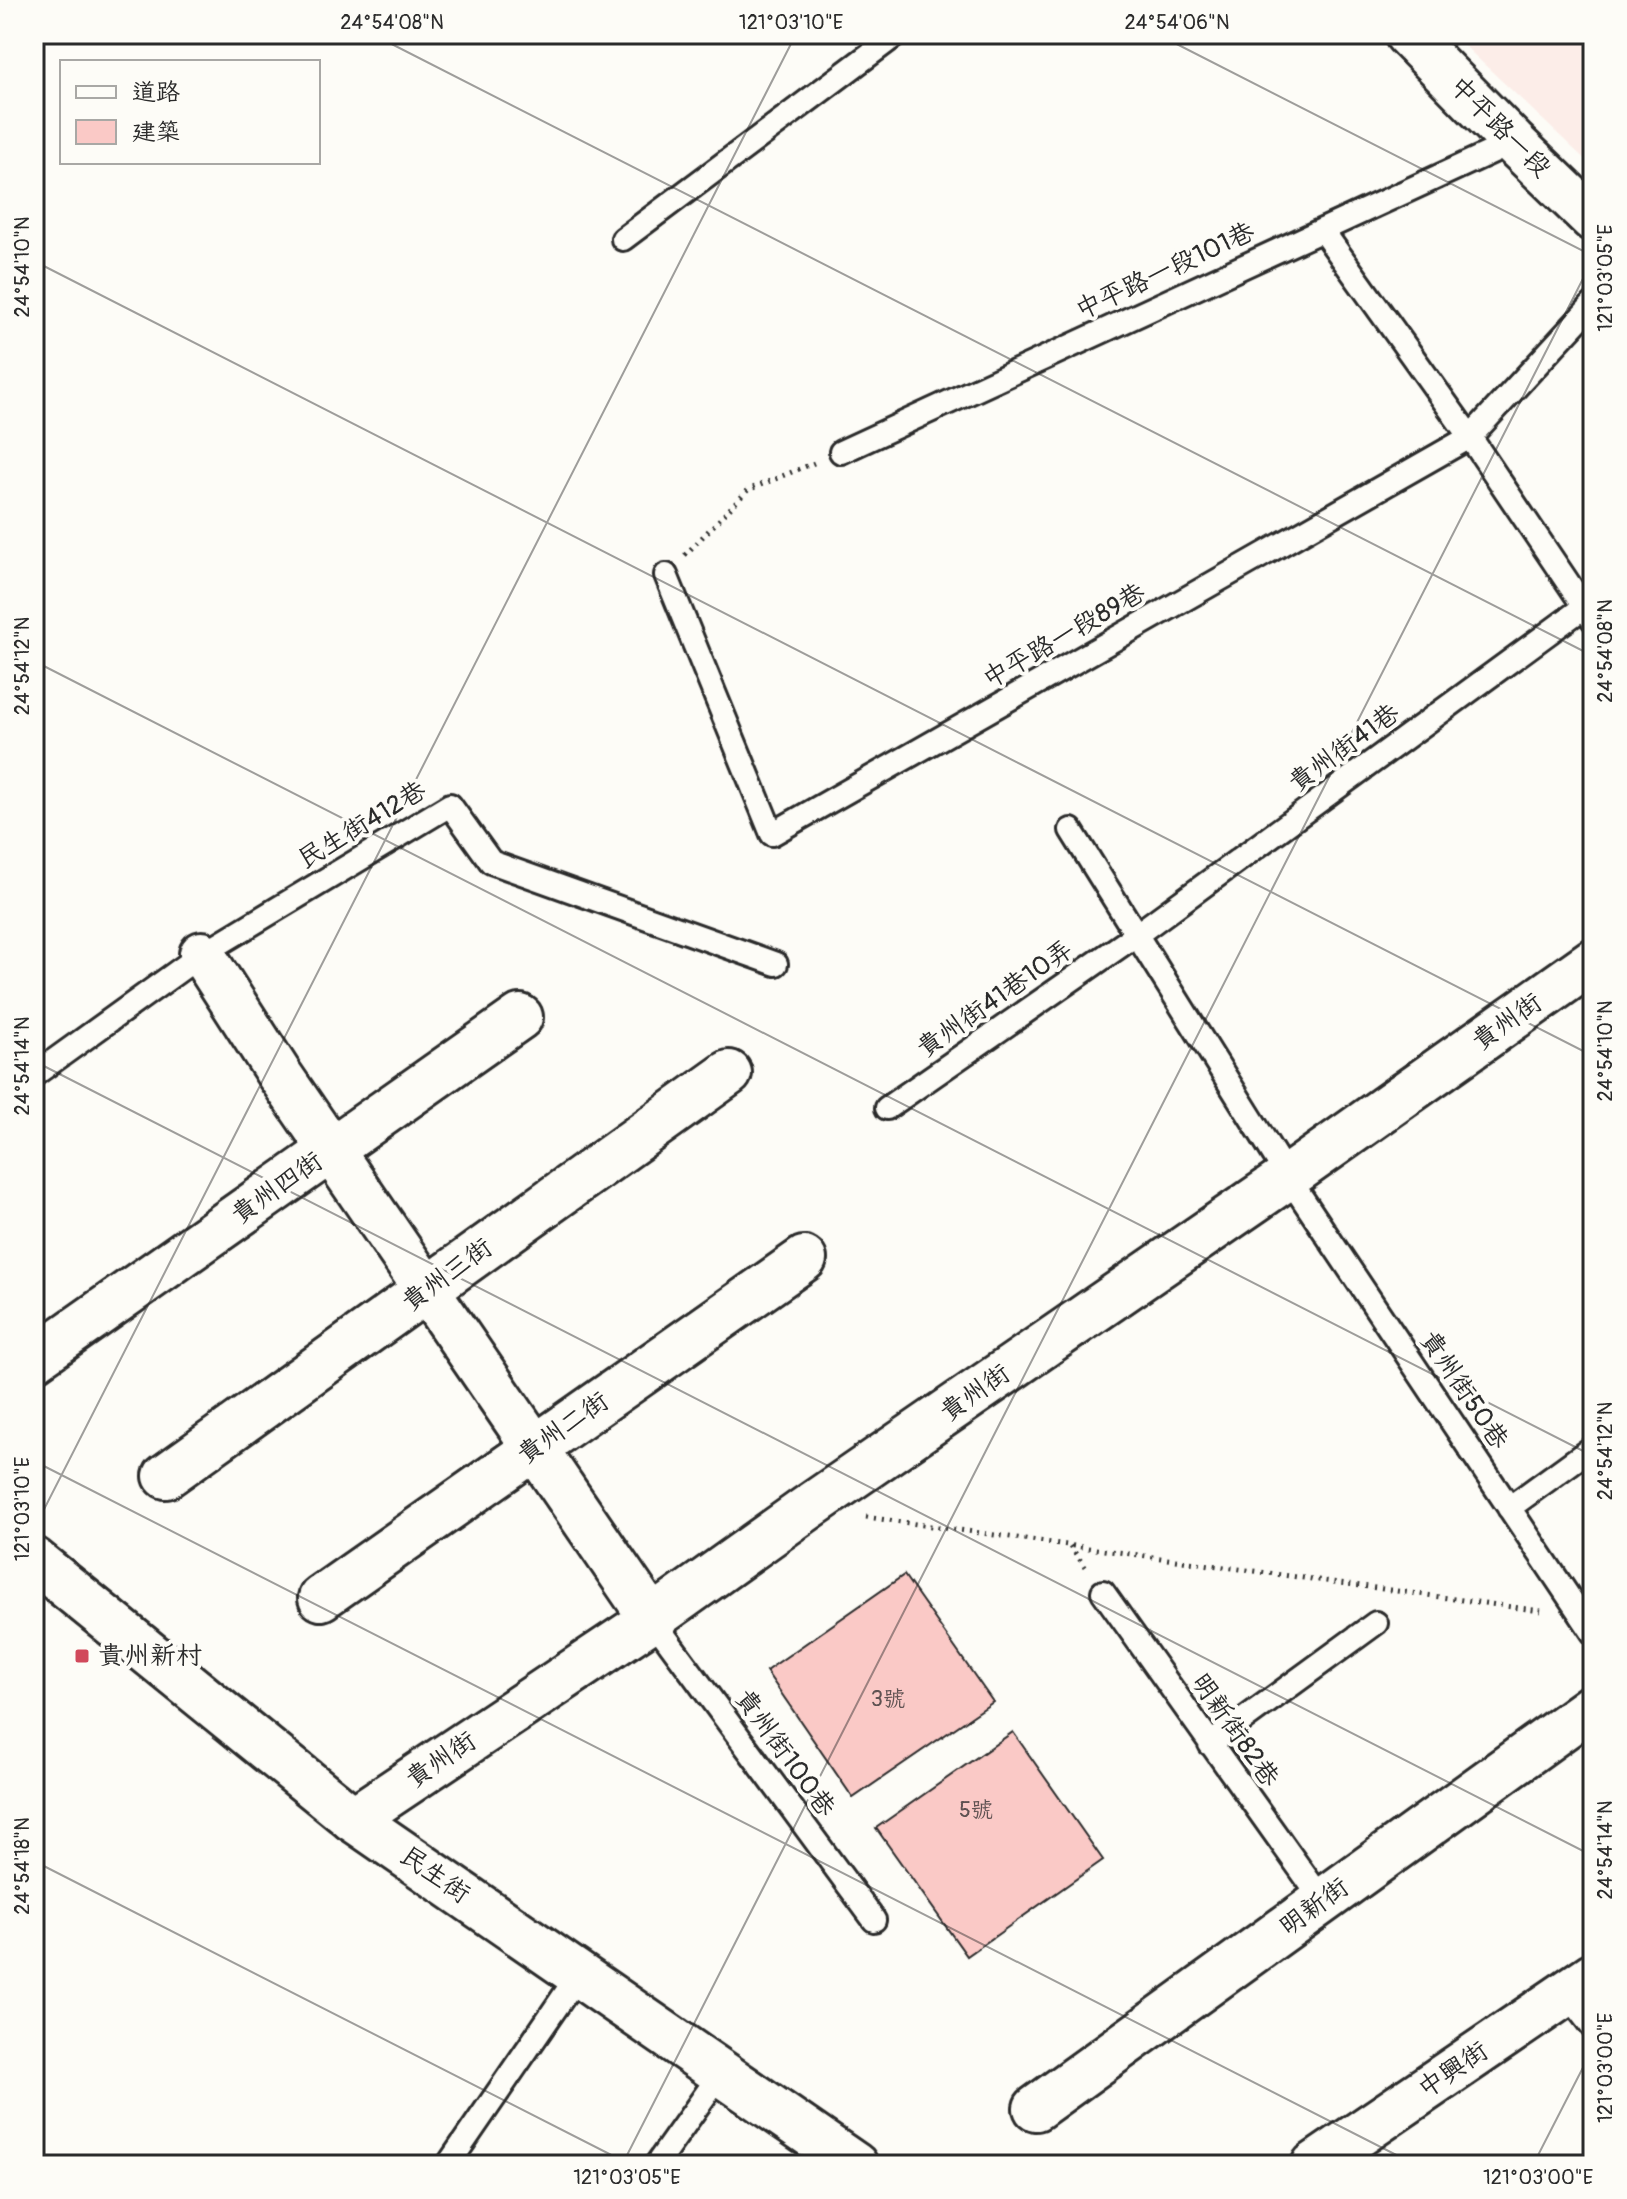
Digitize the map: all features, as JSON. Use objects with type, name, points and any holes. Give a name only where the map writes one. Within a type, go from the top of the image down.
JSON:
[{"type":"street","name":"中平路一段","points":[[1407,34],[1593,219]]},
{"type":"street","points":[[202,954],[279,1074],[652,1619]]},
{"type":"street","name":"貴州街","points":[[353,1819],[652,1619],[1593,961]]},
{"type":"street","name":"貴州四街","points":[[34,1359],[520,1017]]},
{"type":"street","name":"貴州三街","points":[[166,1476],[729,1073]]},
{"type":"street","name":"貴州二街","points":[[321,1598],[804,1259]]},
{"type":"street","name":"民生街","points":[[34,1560],[353,1819],[855,2165]]},
{"type":"street","name":"明新街","points":[[1036,2108],[1593,1706]]},
{"type":"street","name":"中興街","points":[[1314,2165],[1580,1984]]},
{"type":"lane","points":[[623,239],[897,34]]},
{"type":"lane","name":"中平路一段101巷","points":[[841,452],[1513,142]]},
{"type":"lane","points":[[1322,230],[1470,437],[1589,613]]},
{"type":"lane","name":"中平路一段89巷","points":[[666,575],[772,834],[1470,437],[1593,304]]},
{"type":"lane","name":"貴州街41巷","points":[[1136,935],[1589,613]]},
{"type":"lane","name":"民生街412巷","points":[[34,1075],[202,954],[450,805],[491,862],[776,964]]},
{"type":"lane","points":[[1071,830],[1288,1177]]},
{"type":"lane","name":"貴州街41巷10弄","points":[[887,1108],[1136,935]]},
{"type":"lane","name":"貴州街50巷","points":[[1288,1177],[1587,1625]]},
{"type":"lane","points":[[1509,1508],[1593,1447]]},
{"type":"lane","name":"明新街82巷","points":[[1103,1592],[1323,1901]]},
{"type":"lane","name":"貴州街100巷","points":[[652,1619],[874,1920]]},
{"type":"lane","points":[[1210,1744],[1376,1623]]},
{"type":"lane","points":[[450,2162],[579,1974]]},
{"type":"lane","points":[[1580,1984],[1593,2028]]},
{"type":"lane","points":[[656,2165],[721,2073]]},
{"type":"path","points":[[666,575],[748,490],[841,452]]},
{"type":"path","points":[[806,1509],[1587,1625]]},
{"type":"shaded area","points":[[1452,34],[1593,34],[1593,167]]},
{"type":"building","points":[[904,1575],[993,1702],[853,1798],[766,1671]]},
{"type":"building","points":[[1013,1732],[1103,1860],[967,1956],[876,1828]]},
{"type":"place","name":"貴州新村","points":[[82,1656]]}]
